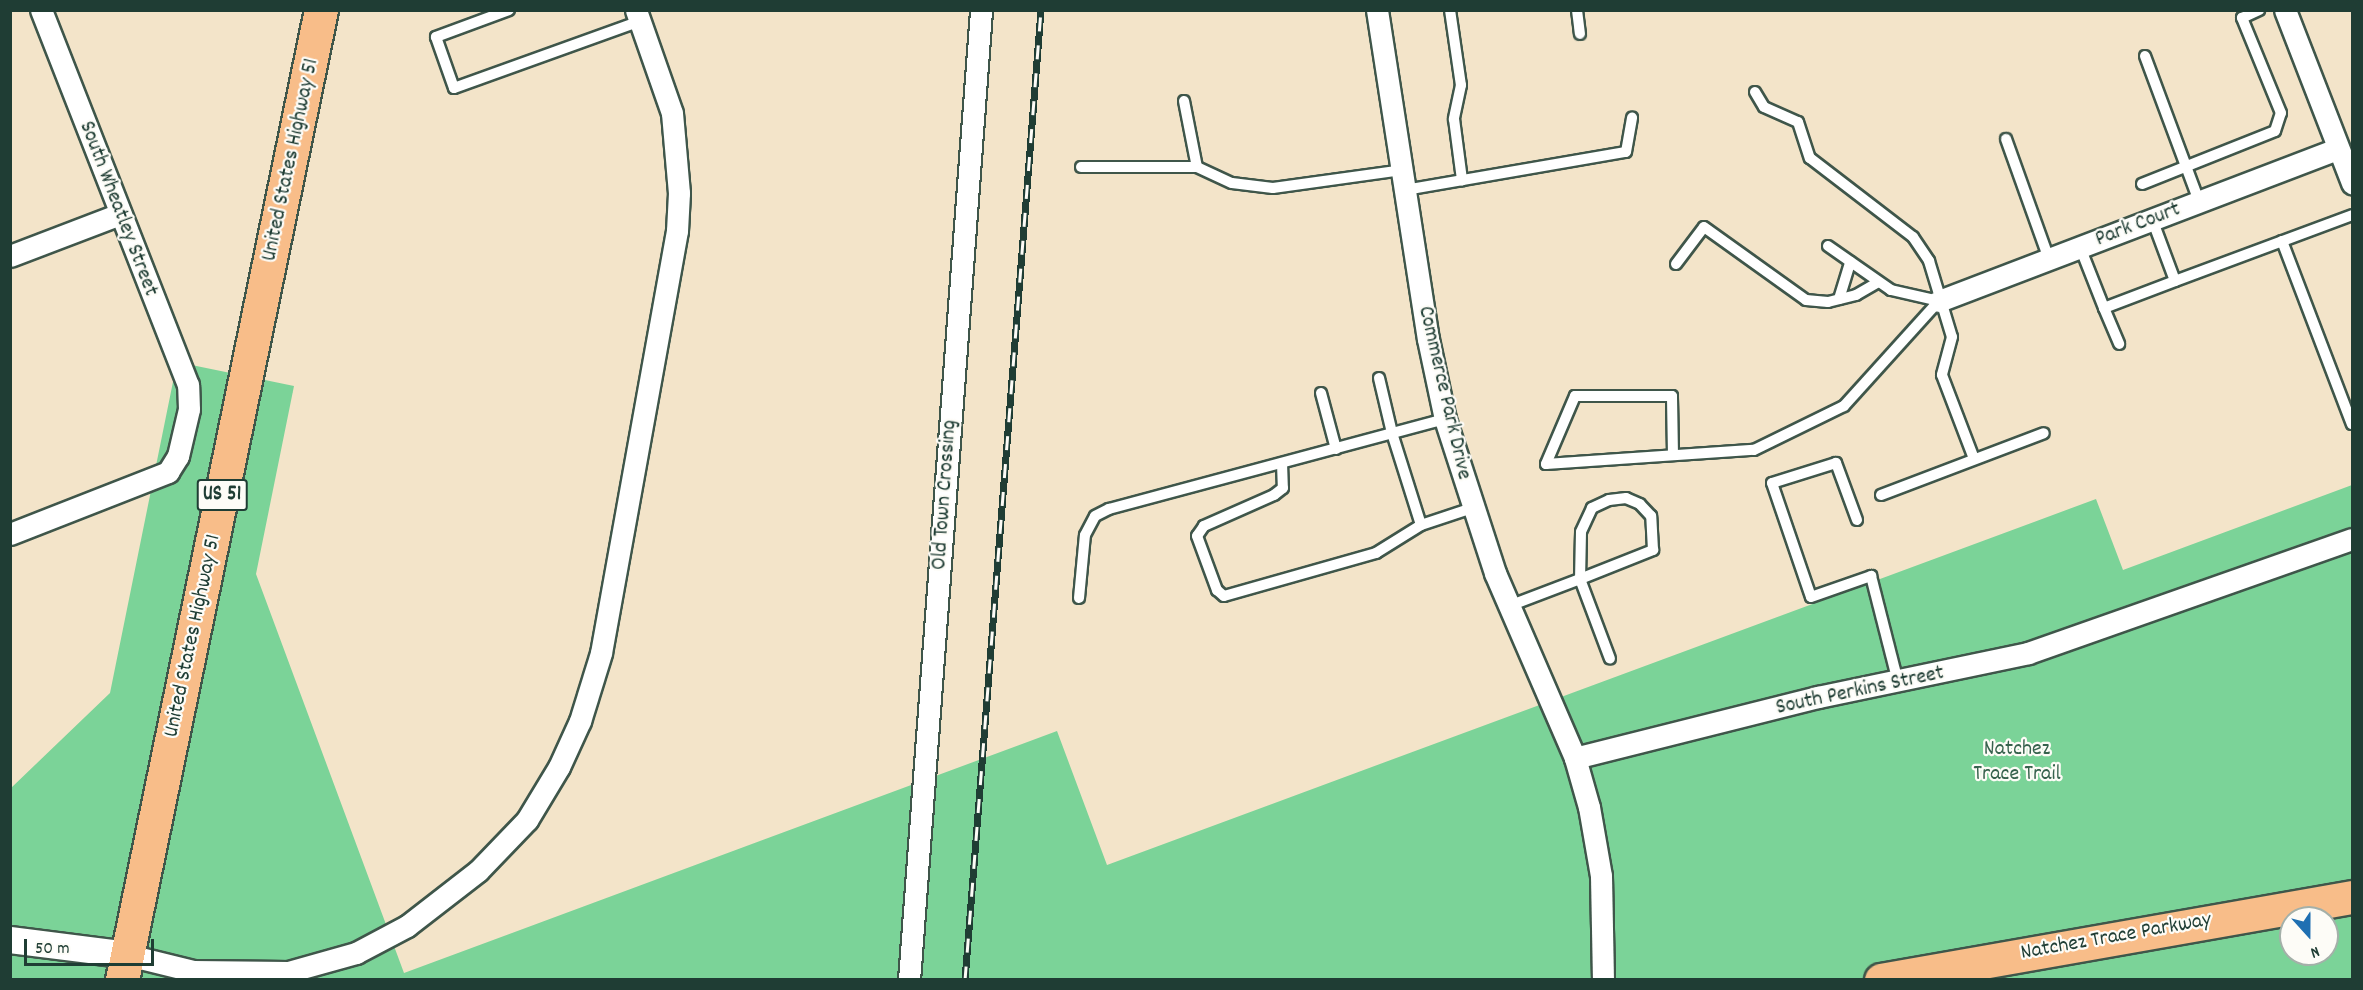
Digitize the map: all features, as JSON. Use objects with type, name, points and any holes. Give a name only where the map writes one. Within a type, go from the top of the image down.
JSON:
[{"type":"main road","name":"United States Highway 51","points":[[125,967],[321,10]]},
{"type":"main road","name":"Natchez Trace Parkway","points":[[1881,980],[2352,897]]},
{"type":"street","name":"South Wheatley Street","points":[[10,534],[168,472],[178,456],[189,409],[188,385],[41,10]]},
{"type":"street","name":"Old Town Crossing","points":[[909,980],[981,10]]},
{"type":"street","name":"Commerce Park Drive","points":[[1377,10],[1403,180],[1445,420],[1472,508],[1509,606],[1575,758]]},
{"type":"street","points":[[2285,10],[2347,166]]},
{"type":"street","points":[[10,940],[125,967],[193,971],[288,972],[356,953],[407,926],[478,871],[527,820],[559,767],[580,721],[601,652],[677,231],[679,193],[672,113],[638,16]]},
{"type":"street","name":"Park Court","points":[[1939,301],[2199,201],[2347,166]]},
{"type":"street","points":[[10,256],[120,214]]},
{"type":"street","name":"South Perkins Street","points":[[1575,758],[1818,697],[2028,653],[2352,539]]},
{"type":"street","points":[[1575,758],[1589,807],[1601,876],[1603,980]]},
{"type":"lane","points":[[509,10],[436,37],[454,88],[638,16]]},
{"type":"lane","points":[[1450,10],[1461,86],[1454,119],[1462,180]]},
{"type":"lane","points":[[1577,10],[1580,34]]},
{"type":"lane","points":[[2142,184],[2275,131],[2281,113],[2242,18],[2259,10]]},
{"type":"lane","points":[[2145,56],[2199,201]]},
{"type":"lane","points":[[1755,92],[1764,107],[1798,122],[1810,159],[1913,237],[1929,261],[1939,301],[1952,337],[1942,375],[1974,459]]},
{"type":"lane","points":[[1184,101],[1197,167]]},
{"type":"lane","points":[[1082,167],[1197,167],[1232,183],[1273,188],[1403,180],[1462,180],[1626,152],[1632,118]]},
{"type":"lane","points":[[2006,139],[2049,259]]},
{"type":"lane","points":[[2104,308],[2352,215]]},
{"type":"lane","points":[[2152,219],[2175,281]]},
{"type":"lane","points":[[1676,264],[1704,227],[1806,300],[1839,299],[1856,295],[1877,283]]},
{"type":"lane","points":[[2282,241],[2352,424]]},
{"type":"lane","points":[[1828,246],[1877,283],[1891,290],[1939,301]]},
{"type":"lane","points":[[2080,247],[2119,344]]},
{"type":"lane","points":[[1839,299],[1850,262]]},
{"type":"lane","points":[[1673,455],[1672,396],[1575,396],[1546,464],[1754,450],[1844,406],[1939,301]]},
{"type":"lane","points":[[1379,378],[1392,433],[1421,525]]},
{"type":"lane","points":[[1321,393],[1336,448]]},
{"type":"lane","points":[[1079,598],[1085,536],[1095,516],[1109,508],[1445,420]]},
{"type":"lane","points":[[1881,495],[2044,433]]},
{"type":"lane","points":[[1282,463],[1283,488],[1274,495],[1204,526],[1197,536],[1217,590],[1224,596],[1376,553],[1421,525],[1472,508]]},
{"type":"lane","points":[[1857,520],[1836,463],[1772,483],[1811,597],[1871,576],[1898,682]]},
{"type":"lane","points":[[1509,606],[1580,579],[1653,550],[1651,516],[1640,504],[1626,498],[1609,500],[1592,508],[1581,532],[1580,579],[1610,659]]},
{"type":"green space","name":"Natchez Trace Trail","points":[[177,362],[294,386],[256,574],[404,973],[1057,731],[1107,865],[2096,499],[2123,570],[2352,485],[2352,979],[11,980],[11,788],[110,693]]},
{"type":"railway","points":[[965,980],[1041,10]]}]
